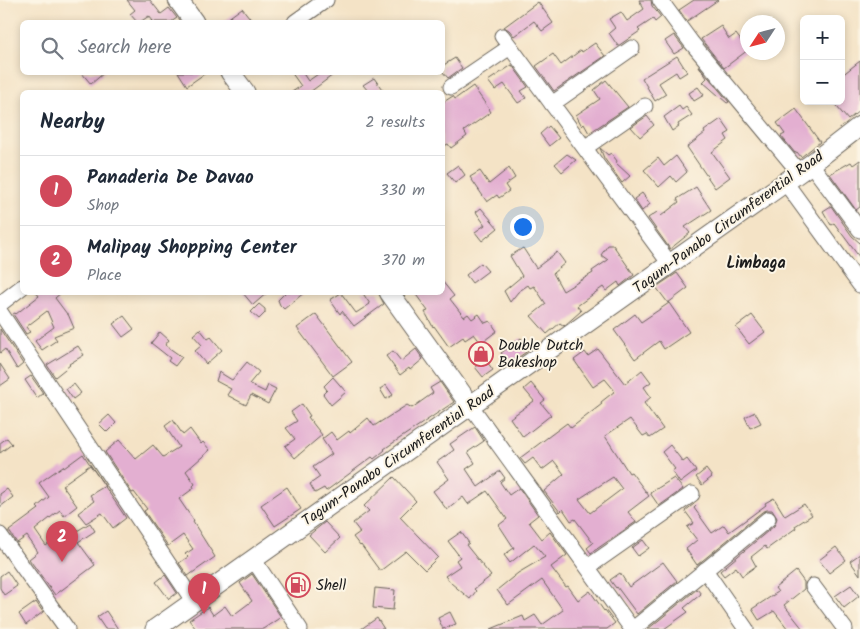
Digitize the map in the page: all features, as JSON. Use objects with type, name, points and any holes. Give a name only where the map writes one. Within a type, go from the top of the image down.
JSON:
[{"type":"main road","points":[[179,0],[193,20]]},
{"type":"main road","points":[[232,75],[244,90]]},
{"type":"main road","name":"Tagum-Panabo Circumferential Road","points":[[155,629],[799,173],[860,126]]},
{"type":"main road","points":[[391,295],[470,405]]},
{"type":"street","points":[[298,20],[326,0]]},
{"type":"street","points":[[660,0],[715,71],[799,173],[860,285]]},
{"type":"street","points":[[451,87],[506,41],[586,147],[670,264]]},
{"type":"street","points":[[552,104],[632,48]]},
{"type":"street","points":[[586,147],[645,106]]},
{"type":"street","points":[[799,173],[857,219]]},
{"type":"street","points":[[0,304],[20,289]]},
{"type":"street","points":[[0,312],[194,602]]},
{"type":"street","points":[[470,405],[632,629],[768,519]]},
{"type":"street","points":[[588,567],[692,494]]},
{"type":"street","points":[[2,541],[67,629]]},
{"type":"street","points":[[254,559],[300,629]]},
{"type":"street","points":[[705,570],[746,629]]},
{"type":"street","points":[[813,586],[845,629]]},
{"type":"building","points":[[127,0],[150,0],[161,14],[169,8],[177,18],[174,20],[152,20],[149,16],[143,20],[135,20],[130,14],[135,10]]},
{"type":"building","points":[[639,0],[651,0],[652,6],[661,17],[655,22],[653,19],[638,29],[640,31],[618,46],[609,33],[615,28],[609,19],[621,12],[627,21],[644,9]]},
{"type":"building","points":[[694,0],[718,0],[687,21],[679,10]]},
{"type":"building","points":[[538,2],[553,23],[542,31],[534,21],[514,36],[504,27]]},
{"type":"building","points":[[242,8],[251,20],[226,20]]},
{"type":"building","points":[[721,26],[729,39],[736,34],[740,39],[740,56],[724,68],[701,39]]},
{"type":"building","points":[[674,35],[684,48],[674,54],[665,41]]},
{"type":"building","points":[[595,43],[605,56],[554,91],[536,66],[553,54],[561,65],[581,50],[582,52]]},
{"type":"building","points":[[677,56],[687,72],[679,77],[676,72],[659,83],[666,94],[655,101],[642,78]]},
{"type":"building","points":[[455,58],[462,68],[448,78],[445,74],[445,64]]},
{"type":"building","points":[[860,61],[860,110],[848,120],[835,105],[845,105],[845,73]]},
{"type":"building","points":[[512,65],[528,87],[521,91],[526,98],[518,103],[504,84],[495,90],[488,81]]},
{"type":"building","points":[[699,66],[729,102],[727,103],[703,82],[707,78]]},
{"type":"building","points":[[84,75],[102,75],[91,84]]},
{"type":"building","points":[[180,75],[203,75],[187,86]]},
{"type":"building","points":[[293,75],[304,75],[308,81],[317,75],[333,75],[313,90],[295,90],[301,86]]},
{"type":"building","points":[[374,78],[383,90],[367,90],[363,85]]},
{"type":"building","points":[[606,80],[628,107],[589,133],[584,124],[582,126],[576,115],[600,99],[594,90]]},
{"type":"building","points":[[473,86],[491,112],[464,131],[467,136],[451,148],[448,144],[445,146],[445,101],[453,96],[455,99]]},
{"type":"building","points":[[698,87],[704,95],[694,101],[689,93]]},
{"type":"building","points":[[679,106],[682,110],[686,107],[692,115],[678,124],[679,126],[672,131],[664,117]]},
{"type":"building","points":[[796,109],[820,142],[801,157],[797,152],[795,153],[781,136],[785,134],[777,123]]},
{"type":"building","points":[[647,116],[654,125],[640,137],[631,127]]},
{"type":"building","points":[[721,119],[730,132],[725,135],[728,140],[712,152],[730,177],[715,188],[687,147],[705,133],[704,131]]},
{"type":"building","points":[[549,126],[559,138],[549,146],[540,134]]},
{"type":"building","points":[[600,148],[608,155],[611,153],[617,161],[616,163],[630,176],[622,183],[604,158]]},
{"type":"building","points":[[567,154],[576,160],[562,172],[555,164]]},
{"type":"building","points":[[676,156],[687,172],[676,182],[671,176],[659,187],[644,170],[658,158],[664,166]]},
{"type":"building","points":[[860,160],[860,207],[856,210],[830,174],[851,162],[853,165]]},
{"type":"building","points":[[458,165],[465,175],[455,183],[447,173]]},
{"type":"building","points":[[509,168],[515,178],[505,185],[509,191],[499,198],[497,195],[487,202],[470,177],[480,171],[489,184]]},
{"type":"building","points":[[696,187],[711,210],[685,227],[690,233],[670,249],[648,218],[657,212],[661,216],[679,202],[677,199]]},
{"type":"building","points":[[642,193],[650,204],[642,211],[634,199]]},
{"type":"building","points":[[831,206],[852,236],[860,243],[860,258],[834,223],[831,225],[823,211]]},
{"type":"building","points":[[481,208],[498,228],[482,241],[475,232],[485,225],[476,212]]},
{"type":"building","points":[[608,245],[613,245],[634,275],[620,286],[618,282],[606,291],[603,287],[577,306],[581,311],[564,326],[560,323],[547,334],[531,316],[546,304],[534,286],[530,288],[528,285],[518,292],[510,302],[504,291],[522,276],[510,256],[523,248],[536,268],[557,252],[565,263],[553,273],[563,291],[593,273],[592,271],[608,260],[601,255]]},
{"type":"building","points":[[481,263],[488,271],[472,283],[466,275]]},
{"type":"building","points":[[677,273],[688,288],[668,303],[656,287]]},
{"type":"building","points":[[445,285],[454,296],[450,299],[464,317],[468,314],[472,319],[479,314],[485,323],[490,321],[497,331],[481,343],[474,334],[465,340],[463,337],[449,347],[433,327],[425,312],[428,311],[416,295],[445,295]]},
{"type":"building","points":[[58,295],[55,298],[68,314],[74,328],[54,336],[57,340],[42,350],[35,341],[54,327],[47,311],[26,327],[30,332],[26,334],[13,314],[16,314],[39,296]]},
{"type":"building","points":[[245,295],[265,295],[253,305]]},
{"type":"building","points":[[283,295],[301,295],[284,309],[278,300]]},
{"type":"building","points":[[338,295],[342,295],[356,313],[370,304],[364,295],[380,295],[384,304],[354,326],[342,311],[340,314],[330,300]]},
{"type":"building","points":[[669,303],[689,332],[664,349],[659,341],[635,359],[614,330],[635,314],[641,322]]},
{"type":"building","points":[[259,304],[265,309],[265,313],[259,319],[251,312]]},
{"type":"building","points":[[316,314],[352,362],[333,376],[297,328]]},
{"type":"building","points":[[752,315],[765,332],[749,344],[736,327]]},
{"type":"building","points":[[124,316],[134,329],[123,337],[113,324]]},
{"type":"building","points":[[0,329],[23,364],[17,369],[5,349],[0,353]]},
{"type":"building","points":[[200,329],[208,339],[211,337],[222,350],[206,364],[195,351],[202,345],[193,335]]},
{"type":"building","points":[[160,332],[169,340],[165,345],[182,357],[175,366],[168,361],[170,358],[151,343]]},
{"type":"building","points":[[521,338],[529,350],[509,364],[501,353]]},
{"type":"building","points":[[78,346],[84,355],[69,364],[55,377],[47,365]]},
{"type":"building","points":[[416,349],[423,359],[410,370],[409,368],[400,375],[386,356],[393,351],[401,361]]},
{"type":"building","points":[[598,349],[625,384],[642,370],[651,382],[644,387],[651,397],[644,403],[663,429],[650,438],[647,434],[643,436],[630,419],[605,436],[629,473],[631,472],[649,496],[628,512],[636,522],[591,553],[587,548],[593,543],[575,519],[571,521],[563,509],[560,512],[544,491],[564,474],[554,461],[542,470],[533,458],[525,464],[520,458],[567,423],[571,428],[602,404],[601,402],[615,391],[605,379],[593,387],[574,360],[585,352],[588,356]],"holes":[[[613,477],[622,489],[590,513],[579,499]]]},
{"type":"building","points":[[485,359],[493,370],[483,377],[475,367]]},
{"type":"building","points":[[247,362],[259,372],[249,384],[265,392],[268,385],[276,389],[268,404],[251,395],[246,405],[227,395],[231,389],[216,381],[219,372],[232,380]]},
{"type":"building","points":[[0,364],[10,379],[0,386]]},
{"type":"building","points":[[31,376],[43,393],[37,398],[25,380]]},
{"type":"building","points":[[333,377],[346,392],[331,405],[323,394],[327,390],[324,386]]},
{"type":"building","points":[[440,382],[454,402],[384,449],[374,459],[372,457],[326,491],[324,488],[315,493],[310,484],[320,477],[313,467],[332,454],[322,439],[331,432],[337,440],[349,431],[350,433],[368,418],[374,426],[407,405],[412,408],[433,393],[430,388]]},
{"type":"building","points":[[531,383],[545,400],[541,403],[551,415],[523,437],[510,418],[534,401],[524,389]]},
{"type":"building","points":[[74,384],[81,393],[73,399],[66,389]]},
{"type":"building","points":[[386,385],[393,395],[386,399],[380,389]]},
{"type":"building","points":[[302,404],[310,416],[308,417],[322,435],[295,458],[285,446],[295,439],[286,428],[297,421],[291,412]]},
{"type":"building","points":[[755,412],[761,423],[750,428],[745,417]]},
{"type":"building","points":[[109,415],[116,423],[107,432],[99,424]]},
{"type":"building","points":[[173,420],[183,435],[190,429],[201,444],[203,442],[210,450],[186,471],[195,484],[194,488],[179,499],[215,557],[188,576],[179,563],[188,557],[185,554],[193,549],[183,535],[168,546],[144,511],[147,509],[134,492],[132,493],[105,452],[119,440],[136,459],[153,445],[163,457],[179,447],[165,426]]},
{"type":"building","points":[[475,427],[484,441],[468,452],[475,463],[466,469],[478,487],[500,471],[505,478],[500,482],[509,495],[519,488],[538,515],[529,522],[542,539],[550,532],[567,555],[551,567],[578,600],[590,591],[615,623],[607,629],[491,629],[523,616],[525,621],[535,615],[542,625],[563,610],[542,580],[508,605],[497,590],[518,573],[545,557],[534,544],[510,563],[504,555],[514,548],[499,525],[507,519],[487,491],[468,504],[463,497],[447,510],[433,491],[449,479],[437,462],[454,450],[450,444]]},
{"type":"building","points":[[7,438],[12,444],[0,453],[0,443]]},
{"type":"building","points":[[670,445],[683,462],[687,459],[696,471],[680,483],[672,471],[675,469],[662,452]]},
{"type":"building","points":[[83,454],[97,474],[90,465],[62,485],[77,506],[64,516],[60,510],[35,530],[46,546],[68,529],[72,534],[90,523],[95,531],[78,542],[95,565],[55,595],[29,559],[38,552],[27,536],[17,543],[9,531],[39,509],[37,507],[49,497],[39,483]]},
{"type":"building","points":[[706,469],[712,477],[702,485],[696,477]]},
{"type":"building","points":[[394,477],[416,501],[400,517],[438,557],[425,570],[406,551],[380,571],[353,537],[360,532],[353,523],[369,511],[364,506]]},
{"type":"building","points":[[674,478],[683,489],[659,506],[650,493]]},
{"type":"building","points":[[105,486],[126,518],[113,528],[102,513],[86,523],[78,513],[94,501],[90,495]]},
{"type":"building","points":[[287,487],[301,509],[275,526],[261,505]]},
{"type":"building","points":[[7,489],[13,497],[0,507],[0,494]]},
{"type":"building","points":[[774,498],[785,516],[804,504],[812,515],[767,549],[765,546],[751,557],[756,566],[742,576],[736,567],[724,576],[720,571],[774,526],[777,518],[772,510],[762,512],[697,565],[686,549],[697,540],[687,527],[694,523],[685,511],[694,504],[696,506],[694,508],[712,533],[724,525],[729,532]]},
{"type":"building","points":[[325,522],[340,538],[325,552],[309,535]]},
{"type":"building","points":[[461,532],[469,543],[466,545],[491,576],[474,589],[476,591],[470,599],[445,576],[460,566],[456,560],[460,557],[448,541]]},
{"type":"building","points":[[643,540],[649,548],[638,556],[632,548]]},
{"type":"building","points":[[836,547],[846,560],[829,573],[819,560]]},
{"type":"building","points":[[860,554],[860,575],[850,561]]},
{"type":"building","points":[[663,562],[677,581],[637,614],[610,580],[620,573],[629,587]]},
{"type":"building","points":[[7,571],[17,586],[4,595],[0,588],[0,576]]},
{"type":"building","points":[[796,571],[804,582],[804,589],[784,605],[803,629],[788,629],[774,611],[759,620],[752,609],[778,592],[775,588]]},
{"type":"building","points":[[252,574],[281,617],[263,629],[196,629],[189,620],[208,607],[213,615],[225,606],[232,616],[252,601],[240,583]]},
{"type":"building","points":[[165,575],[177,593],[169,599],[156,582]]},
{"type":"building","points":[[851,585],[859,596],[844,608],[835,596]]},
{"type":"building","points":[[375,588],[395,590],[393,610],[373,608]]},
{"type":"building","points":[[697,589],[701,594],[684,608],[688,612],[664,629],[648,629]]},
{"type":"building","points":[[36,602],[43,612],[26,625],[19,614]]},
{"type":"building","points":[[106,611],[118,629],[105,629],[97,617]]},
{"type":"building","points":[[450,612],[456,624],[443,629],[438,618]]},
{"type":"building","points":[[377,618],[384,629],[361,629]]},
{"type":"place","name":"Double Dutch Bakeshop","points":[[481,354]]},
{"type":"place","name":"Malipay Shopping Center","points":[[62,562]]},
{"type":"place","name":"Shell","points":[[298,585]]},
{"type":"place","name":"Panaderia De Davao","points":[[204,614]]},
{"type":"district","name":"Limbaga","points":[[756,262]]}]
